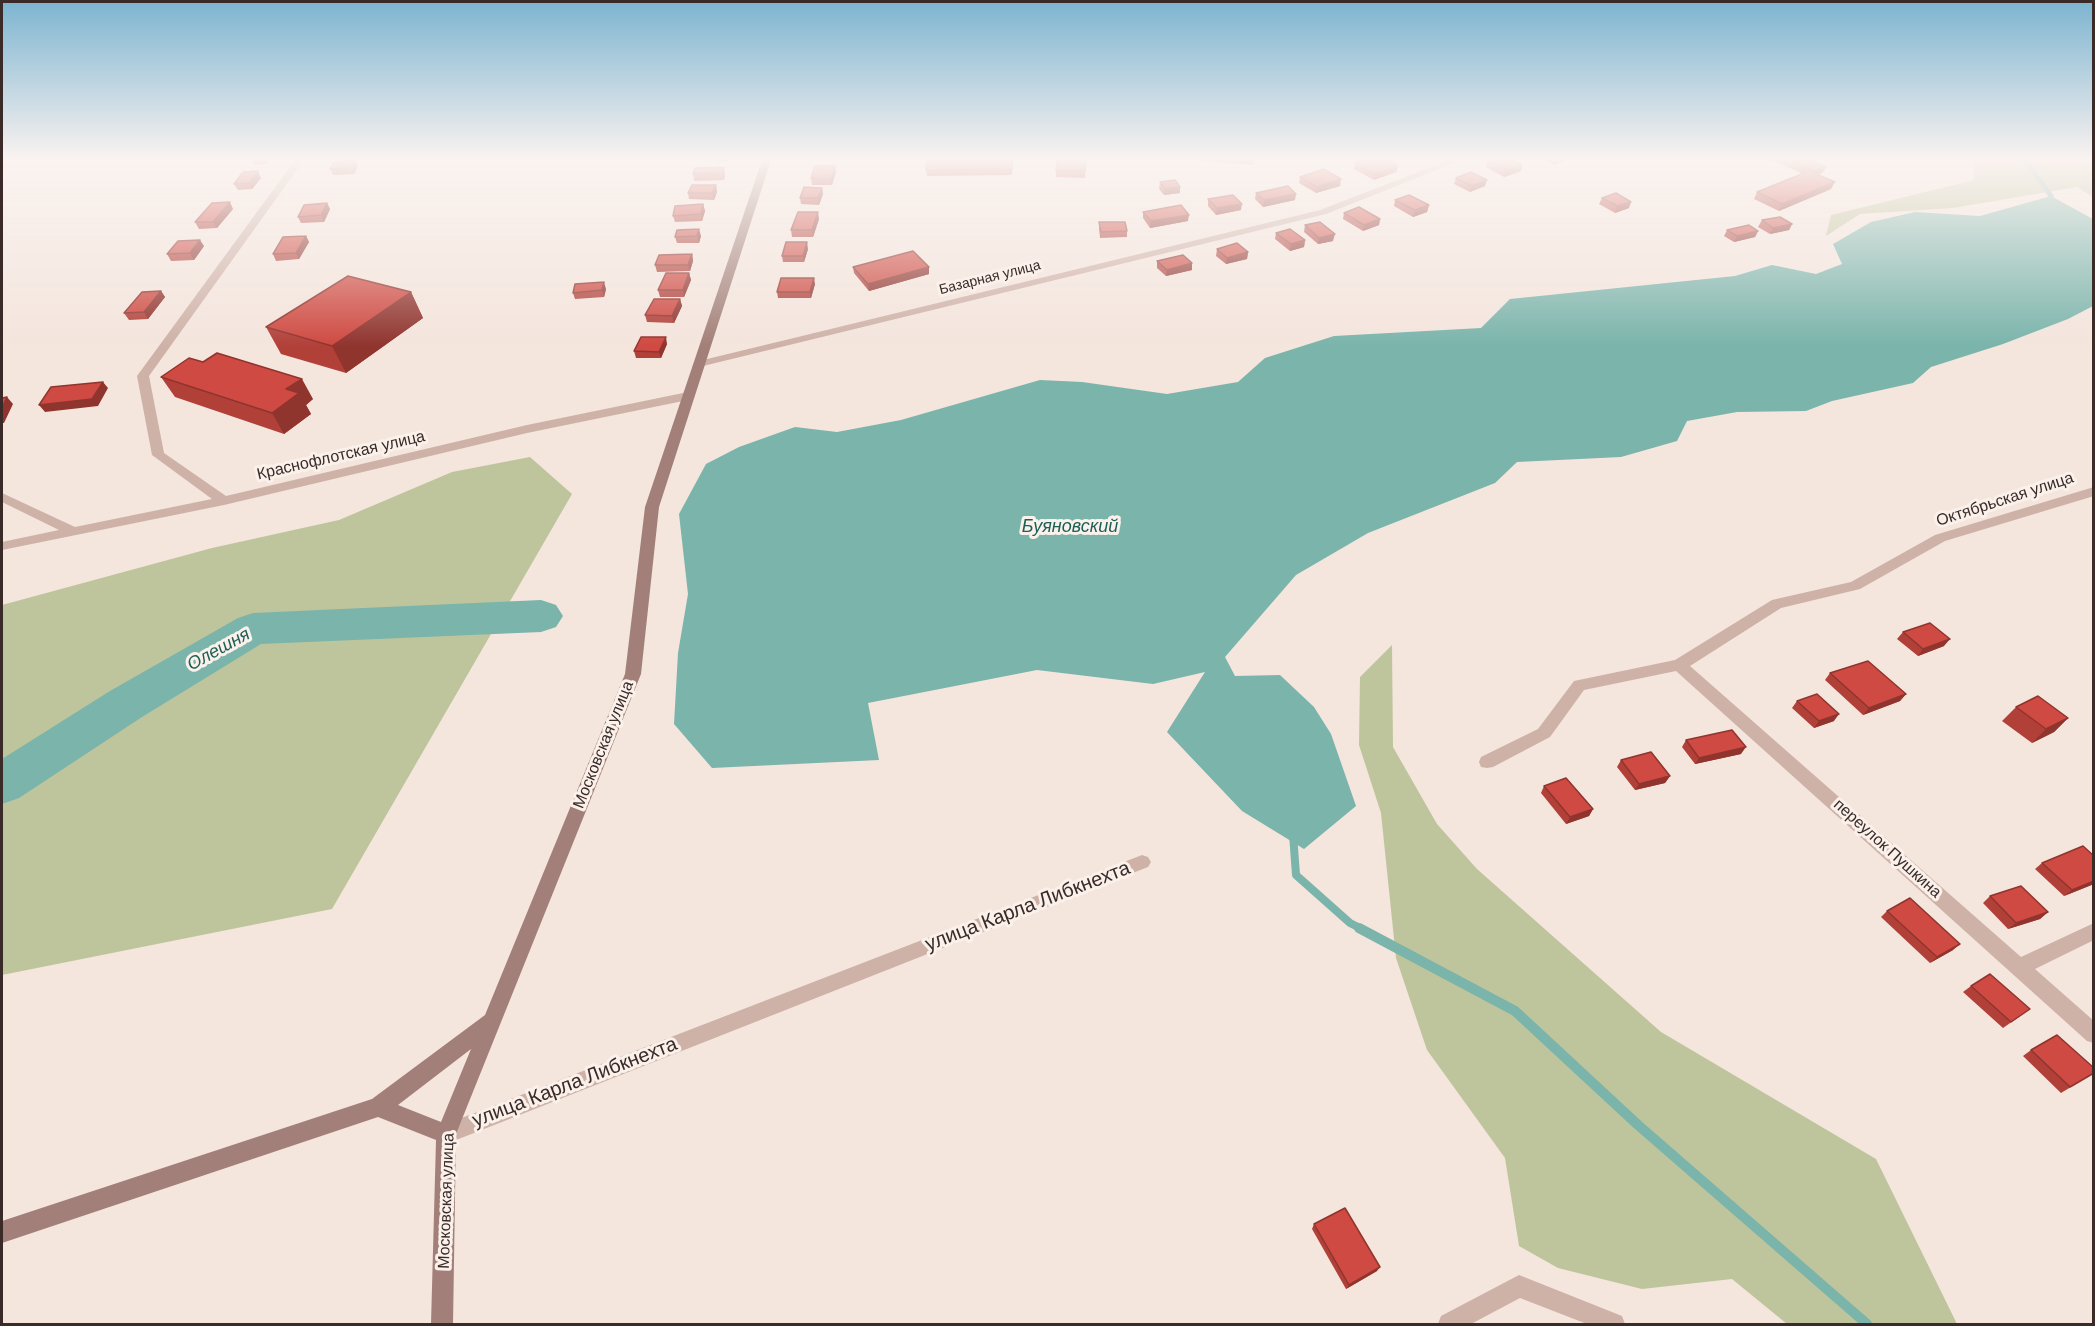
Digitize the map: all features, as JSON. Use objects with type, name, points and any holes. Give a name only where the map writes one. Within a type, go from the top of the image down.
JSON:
[{"type":"street","points":[[224,501],[158,455],[143,376],[255,222]]},
{"type":"street","name":"Московская улица","points":[[442,1324],[446,1134],[633,674],[652,507],[746,222]]},
{"type":"street","name":"Базарная улица","points":[[699,364],[1282,222]]},
{"type":"street","name":"Краснофлотская улица","points":[[2,546],[224,501],[527,429],[688,396]]},
{"type":"street","name":"Октябрьская улица","points":[[1487,762],[1544,733],[1579,685],[1679,665],[1777,604],[1855,586],[1940,538],[2094,491]]},
{"type":"street","points":[[2,497],[73,531]]},
{"type":"street","name":"переулок Пушкина","points":[[1679,665],[2094,1034]]},
{"type":"street","name":"улица Карла Либкнехта","points":[[446,1134],[1142,862]]},
{"type":"street","points":[[2020,967],[2094,931]]},
{"type":"street","points":[[2,1232],[378,1107],[492,1021]]},
{"type":"street","points":[[378,1107],[446,1134]]},
{"type":"street","points":[[1449,1324],[1519,1286],[1614,1324]]},
{"type":"green space","points":[[1829,222],[1848,222],[1826,236]]},
{"type":"green space","points":[[530,457],[572,494],[332,909],[2,975],[2,605],[212,548],[339,520],[452,472]]},
{"type":"green space","points":[[1392,645],[1393,747],[1437,824],[1477,869],[1661,1032],[1876,1159],[1957,1324],[1787,1324],[1732,1279],[1642,1289],[1558,1268],[1519,1246],[1505,1158],[1427,1050],[1396,958],[1381,813],[1359,745],[1360,677]]},
{"type":"water","name":"Буяновский","points":[[1871,222],[2093,222],[2093,306],[2068,319],[2003,344],[1931,367],[1913,383],[1832,401],[1806,411],[1737,412],[1687,421],[1677,441],[1621,457],[1517,462],[1495,483],[1368,533],[1296,575],[1225,657],[1235,676],[1280,675],[1314,707],[1331,734],[1356,806],[1304,849],[1242,811],[1167,732],[1205,672],[1153,684],[1037,670],[868,703],[879,760],[712,768],[674,724],[678,653],[688,594],[679,514],[706,464],[739,447],[795,427],[837,432],[901,420],[1040,380],[1082,382],[1167,394],[1238,382],[1265,358],[1334,336],[1481,328],[1510,299],[1735,276],[1772,265],[1816,274],[1842,264],[1833,244]]},
{"type":"building","points":[[794,222],[815,222],[812,230],[791,230]]},
{"type":"building","points":[[1099,222],[1125,222],[1127,231],[1101,232]]},
{"type":"building","points":[[1320,222],[1335,234],[1319,238],[1305,225]]},
{"type":"building","points":[[1765,222],[1788,222],[1792,224],[1773,228]]},
{"type":"building","points":[[1749,225],[1758,231],[1737,236],[1727,230]]},
{"type":"building","points":[[699,229],[697,236],[675,237],[677,230]]},
{"type":"building","points":[[1290,229],[1305,240],[1291,244],[1276,233]]},
{"type":"building","points":[[306,236],[296,253],[273,254],[283,237]]},
{"type":"building","points":[[200,240],[190,253],[167,254],[178,241]]},
{"type":"building","points":[[786,242],[807,242],[803,256],[782,256]]},
{"type":"building","points":[[1237,243],[1248,252],[1227,258],[1217,249]]},
{"type":"building","points":[[913,251],[929,267],[868,284],[853,267]]},
{"type":"building","points":[[692,254],[688,265],[655,265],[659,255]]},
{"type":"building","points":[[1183,255],[1192,263],[1167,270],[1157,261]]},
{"type":"building","points":[[666,273],[689,273],[683,290],[658,290]]},
{"type":"building","points":[[348,276],[411,292],[332,346],[266,327]]},
{"type":"building","points":[[781,278],[814,278],[810,292],[777,292]]},
{"type":"building","points":[[604,282],[602,290],[573,293],[575,284]]},
{"type":"building","points":[[161,291],[144,312],[124,313],[142,292]]},
{"type":"building","points":[[654,299],[680,299],[672,316],[645,315]]},
{"type":"building","points":[[641,337],[666,337],[659,352],[634,351]]},
{"type":"building","points":[[217,353],[302,379],[286,389],[299,393],[272,413],[161,377],[189,358],[203,362]]},
{"type":"building","points":[[103,382],[92,399],[39,405],[51,387]]},
{"type":"building","points":[[7,397],[2,408],[2,398]]},
{"type":"building","points":[[1930,623],[1950,639],[1923,649],[1903,632]]},
{"type":"building","points":[[1868,661],[1906,694],[1869,708],[1830,673]]},
{"type":"building","points":[[1817,694],[1839,714],[1819,721],[1797,701]]},
{"type":"building","points":[[2038,696],[2068,718],[2046,729],[2016,707]]},
{"type":"building","points":[[1732,730],[1746,747],[1699,758],[1686,740]]},
{"type":"building","points":[[1651,752],[1670,776],[1639,784],[1621,760]]},
{"type":"building","points":[[1566,778],[1593,809],[1570,817],[1544,786]]},
{"type":"building","points":[[2083,846],[2094,856],[2094,881],[2072,890],[2042,863]]},
{"type":"building","points":[[2021,886],[2048,912],[2016,923],[1990,896]]},
{"type":"building","points":[[1910,898],[1960,944],[1937,957],[1887,911]]},
{"type":"building","points":[[1990,974],[2030,1009],[2011,1022],[1971,986]]},
{"type":"building","points":[[2057,1035],[2094,1068],[2094,1073],[2070,1087],[2031,1050]]},
{"type":"building","points":[[1345,1208],[1380,1267],[1349,1285],[1314,1224]]},
{"type":"waterway","name":"Олешня","points":[[2,784],[126,704],[253,629],[541,616]]},
{"type":"waterway","points":[[1293,834],[1296,875],[1350,923],[1362,929]]},
{"type":"waterway","points":[[1359,928],[1515,1011],[1638,1125],[1867,1324]]}]
